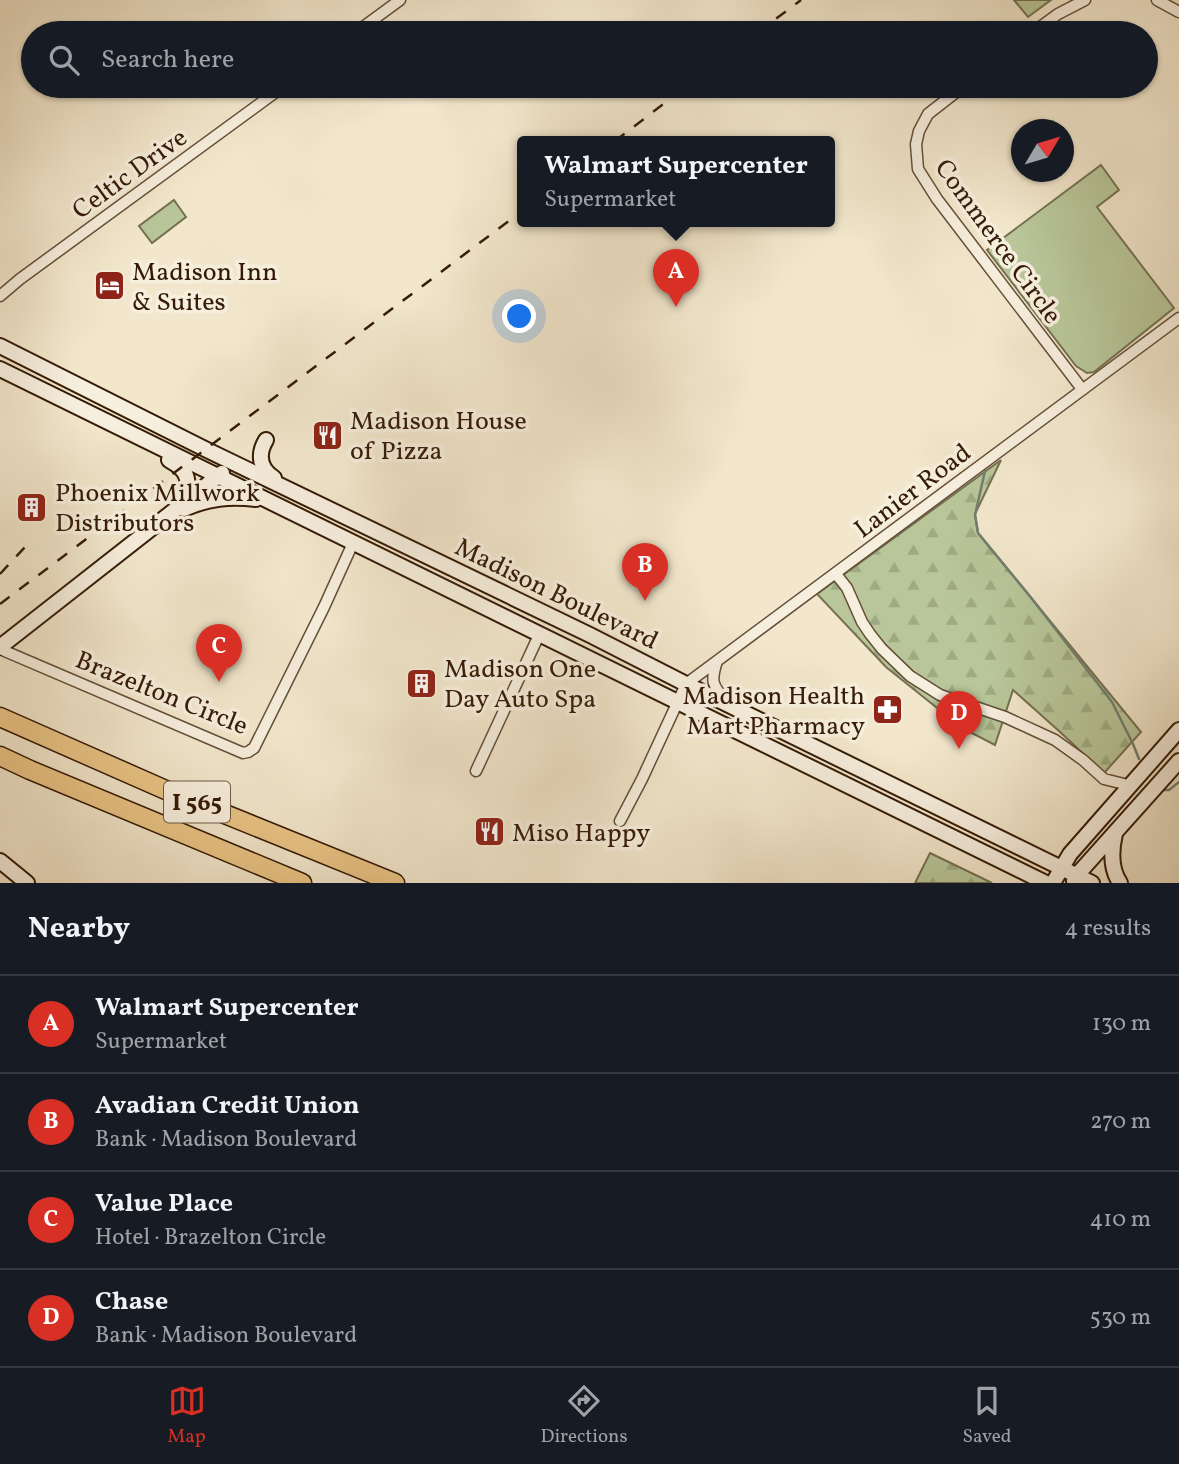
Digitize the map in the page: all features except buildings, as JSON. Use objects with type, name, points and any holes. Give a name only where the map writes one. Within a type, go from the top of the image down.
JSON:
[{"type":"highway","name":"I 565","points":[[0,718],[168,791],[395,883]]},
{"type":"highway","name":"I 565","points":[[0,756],[302,883]]},
{"type":"main road","name":"Madison Boulevard","points":[[0,346],[1027,851],[1061,868],[1075,879],[1092,883]]},
{"type":"main road","name":"Madison Boulevard","points":[[0,369],[1046,883]]},
{"type":"main road","points":[[124,430],[151,450],[182,467],[186,474],[186,492],[172,512]]},
{"type":"main road","points":[[266,440],[260,453],[264,471],[330,509]]},
{"type":"main road","points":[[0,648],[234,463]]},
{"type":"main road","points":[[172,512],[215,498],[267,501]]},
{"type":"main road","points":[[492,611],[528,620],[552,618]]},
{"type":"main road","points":[[540,635],[555,630],[590,635]]},
{"type":"main road","points":[[1027,851],[1051,856],[1062,853],[1124,785],[1176,734]]},
{"type":"main road","points":[[1053,883],[1070,854],[1176,734]]},
{"type":"main road","points":[[1075,879],[1179,761]]},
{"type":"main road","points":[[848,786],[857,767]]},
{"type":"main road","points":[[1115,834],[1111,851],[1112,865],[1120,883]]},
{"type":"main road","points":[[0,861],[27,883]]},
{"type":"street","points":[[371,21],[400,0]]},
{"type":"street","points":[[1048,21],[1085,0]]},
{"type":"street","points":[[1157,0],[1179,12]]},
{"type":"street","name":"Celtic Drive","points":[[0,296],[269,98]]},
{"type":"street","name":"Commerce Circle","points":[[949,98],[928,114],[919,131],[916,144],[918,169],[937,199],[1082,389]]},
{"type":"street","name":"Lanier Road","points":[[686,684],[1179,318]]},
{"type":"street","name":"Brazelton Circle","points":[[0,648],[235,750],[248,752],[254,748],[283,692],[353,543]]},
{"type":"street","points":[[836,573],[847,588],[870,634],[910,676],[940,695],[1005,717],[1055,740],[1104,779],[1124,785]]},
{"type":"street","points":[[476,771],[540,635]]},
{"type":"street","points":[[718,660],[714,686],[734,708]]},
{"type":"street","points":[[620,821],[686,684]]},
{"type":"green space","points":[[1014,0],[1051,0],[1028,17]]},
{"type":"green space","points":[[1101,165],[1119,190],[1097,207],[1174,308],[1094,372],[1087,373],[1076,366],[987,250]]},
{"type":"green space","points":[[174,200],[186,217],[152,243],[139,226]]},
{"type":"green space","points":[[1001,460],[975,514],[978,533],[1141,732],[1104,773],[1013,690],[995,745],[962,728],[886,667],[817,594]]},
{"type":"green space","points":[[930,853],[992,883],[915,883]]},
{"type":"waterway","points":[[985,471],[975,515],[978,533],[1112,702],[1139,759]]},
{"type":"waterway","points":[[1163,790],[1169,790],[1179,782]]},
{"type":"railway","points":[[773,21],[801,0]]},
{"type":"railway","points":[[622,136],[671,98]]},
{"type":"railway","points":[[0,604],[517,215]]},
{"type":"railway","points":[[0,574],[25,547]]},
{"type":"place","name":"Madison Inn & Suites","points":[[109,286]]},
{"type":"place","name":"Walmart Supercenter","points":[[676,307]]},
{"type":"place","name":"Madison House of Pizza","points":[[327,435]]},
{"type":"place","name":"Phoenix Millwork Distributors","points":[[32,507]]},
{"type":"place","name":"Avadian Credit Union","points":[[645,601]]},
{"type":"place","name":"Value Place","points":[[219,682]]},
{"type":"place","name":"Madison One Day Auto Spa","points":[[421,683]]},
{"type":"place","name":"Madison Health Mart Pharmacy","points":[[888,710]]},
{"type":"place","name":"Chase","points":[[959,749]]},
{"type":"place","name":"Miso Happy","points":[[489,832]]}]
